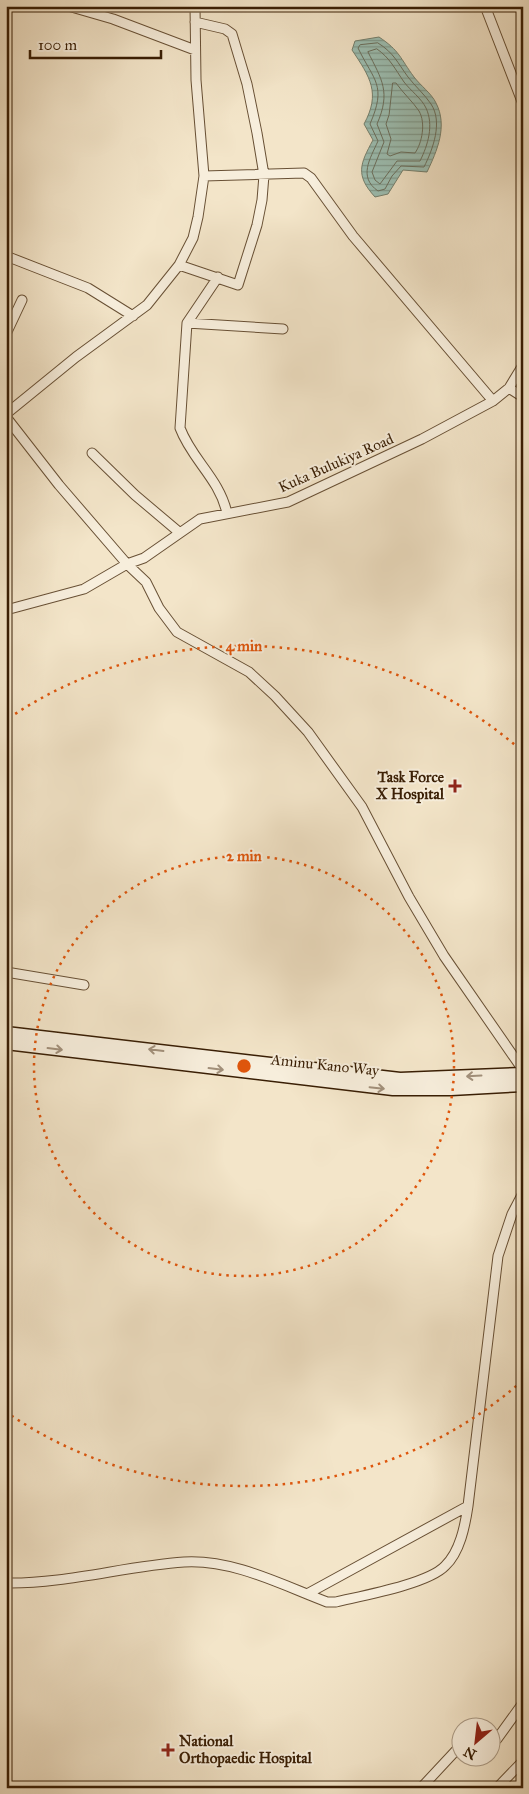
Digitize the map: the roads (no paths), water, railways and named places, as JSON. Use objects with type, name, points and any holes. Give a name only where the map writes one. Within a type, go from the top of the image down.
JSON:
[{"type":"main road","name":"Aminu Kano Way","points":[[6,1033],[392,1089],[451,1089],[523,1085]]},
{"type":"main road","name":"Aminu Kano Way","points":[[6,1043],[241,1067],[400,1079],[523,1072]]},
{"type":"street","points":[[68,6],[113,20],[195,50]]},
{"type":"street","points":[[195,6],[195,50],[204,176],[193,238],[179,265],[157,295],[133,316],[76,357],[6,416],[59,485],[127,564],[146,582],[159,608],[177,632],[249,672],[275,696],[308,732],[362,807],[409,897],[444,956],[523,1072]]},
{"type":"street","points":[[485,6],[523,104]]},
{"type":"street","points":[[179,265],[238,285],[257,226],[264,175],[247,84],[234,40],[225,29],[195,22]]},
{"type":"street","points":[[204,176],[304,174],[311,178],[354,236],[493,401]]},
{"type":"street","points":[[6,256],[88,288],[133,316]]},
{"type":"street","points":[[218,277],[187,323],[180,428],[186,443],[217,485],[227,513]]},
{"type":"street","points":[[6,334],[22,300]]},
{"type":"street","points":[[187,323],[283,329]]},
{"type":"street","name":"Kuka Bulukiya Road","points":[[6,610],[84,589],[127,564],[144,558],[200,519],[288,502],[422,439],[493,401],[509,388],[523,365]]},
{"type":"street","points":[[509,388],[523,397]]},
{"type":"street","points":[[92,452],[135,495],[180,533]]},
{"type":"street","points":[[6,972],[84,985]]},
{"type":"street","points":[[6,1583],[77,1578],[185,1562],[244,1570],[327,1602],[336,1602],[414,1581],[440,1570],[452,1557],[464,1530],[498,1256],[512,1214],[523,1193]]},
{"type":"street","points":[[307,1594],[468,1506]]},
{"type":"street","points":[[502,1732],[523,1703]]},
{"type":"street","points":[[421,1788],[452,1755]]},
{"type":"street","points":[[497,1788],[523,1761]]},
{"type":"water","points":[[379,37],[396,51],[414,77],[434,100],[439,112],[441,129],[440,138],[427,172],[403,170],[388,194],[375,197],[362,176],[365,156],[373,140],[364,124],[372,103],[371,86],[364,69],[352,50],[355,41]]},
{"type":"place","name":"Task Force X Hospital","points":[[455,786]]},
{"type":"place","name":"National Orthopaedic Hospital","points":[[168,1750]]}]
